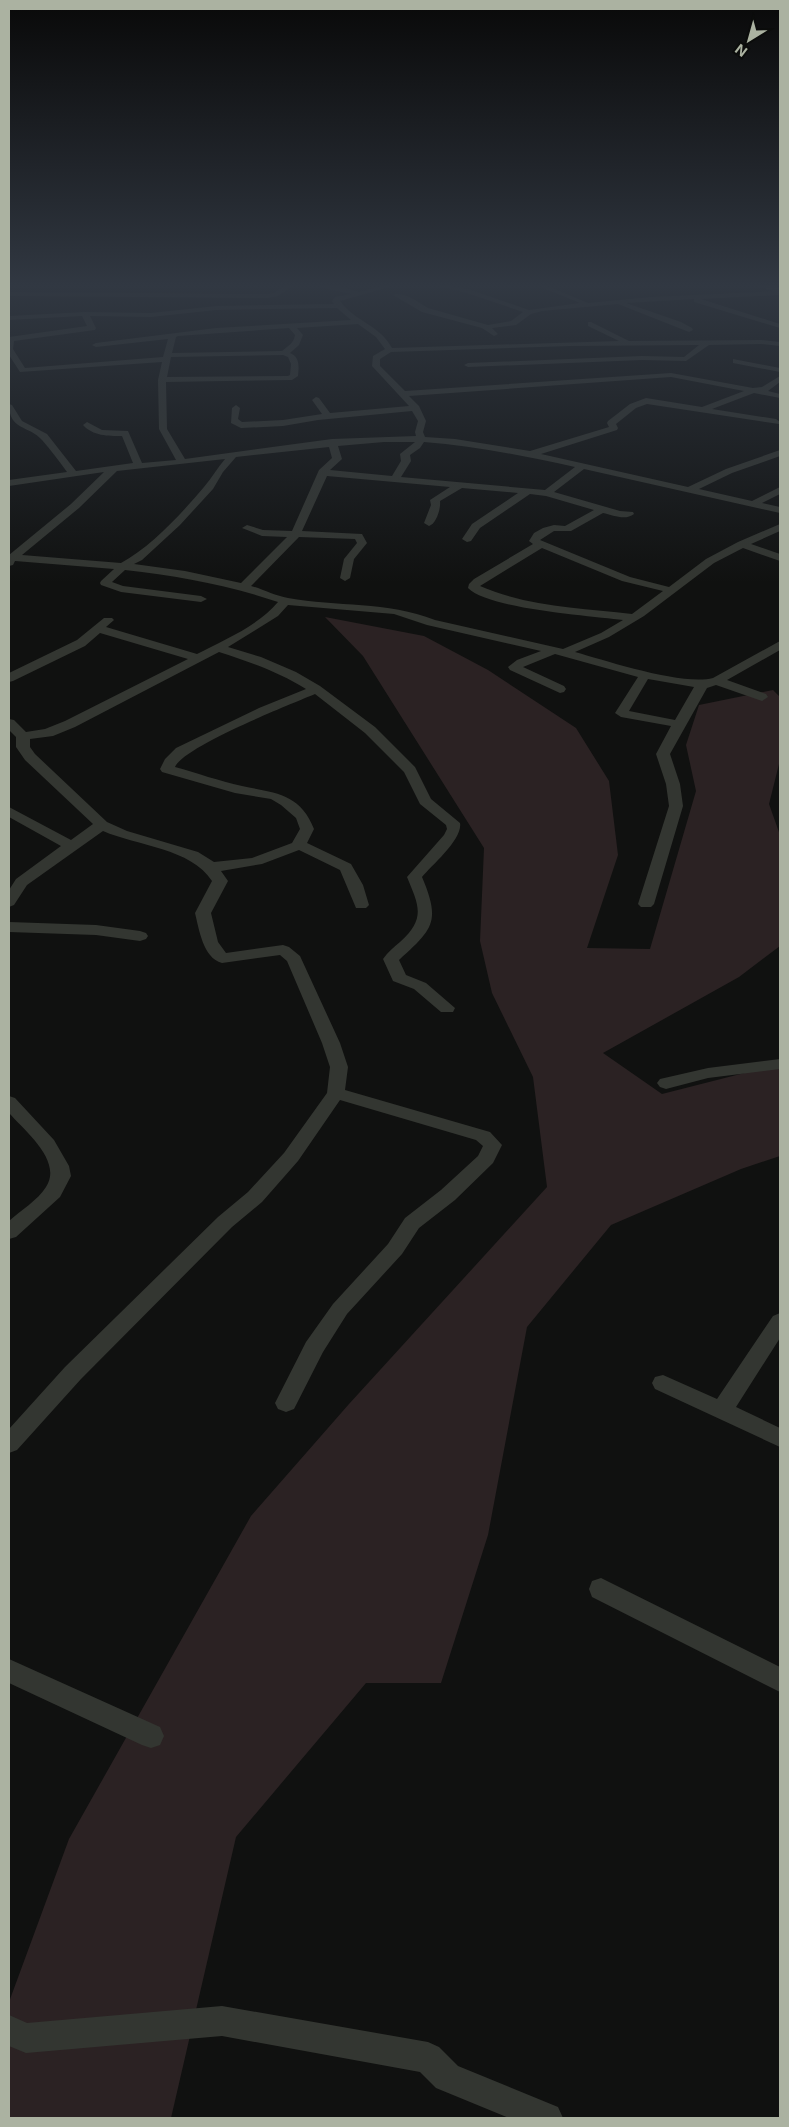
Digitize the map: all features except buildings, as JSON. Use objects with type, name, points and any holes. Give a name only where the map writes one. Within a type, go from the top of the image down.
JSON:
[{"type":"street","points":[[162,384],[163,429],[182,462]]},
{"type":"street","points":[[394,384],[416,408],[422,421],[418,432],[421,438]]},
{"type":"street","points":[[403,394],[444,384]]},
{"type":"street","points":[[723,384],[780,396]]},
{"type":"street","points":[[704,409],[754,390],[764,390],[772,384]]},
{"type":"street","points":[[316,400],[328,417]]},
{"type":"street","points":[[530,454],[614,428],[612,423],[640,402],[656,401],[776,422]]},
{"type":"street","points":[[9,407],[19,423],[44,436],[74,474]]},
{"type":"street","points":[[236,408],[235,423],[241,425],[283,423],[416,408]]},
{"type":"street","points":[[87,425],[93,431],[125,433],[139,466]]},
{"type":"street","points":[[395,479],[406,461],[405,454],[417,446],[421,438]]},
{"type":"street","points":[[9,483],[114,468],[182,462],[332,442],[421,438],[489,446],[530,454],[780,510]]},
{"type":"street","points":[[245,586],[296,534],[324,472],[337,459],[332,442]]},
{"type":"street","points":[[691,489],[729,471],[780,453]]},
{"type":"street","points":[[201,599],[121,589],[105,583],[123,566],[138,558],[176,523],[210,487],[218,471],[233,455]]},
{"type":"street","points":[[548,493],[582,466]]},
{"type":"street","points":[[10,560],[75,506],[114,468]]},
{"type":"street","points":[[324,472],[548,493],[602,509],[629,514]]},
{"type":"street","points":[[429,523],[436,505],[435,500],[459,486]]},
{"type":"street","points":[[755,504],[780,490]]},
{"type":"street","points":[[467,539],[476,526],[528,491]]},
{"type":"street","points":[[602,509],[567,529],[554,528],[538,534],[534,541],[626,579],[670,590]]},
{"type":"street","points":[[560,689],[514,667],[605,635],[632,617],[640,614],[710,561],[780,527]]},
{"type":"street","points":[[247,528],[262,533],[360,538],[362,543],[349,559],[345,578]]},
{"type":"street","points":[[742,544],[780,558]]},
{"type":"street","points":[[540,545],[489,574],[474,584],[474,588],[493,597],[517,602],[632,617]]},
{"type":"street","points":[[10,560],[123,566],[184,573],[245,586],[285,601],[394,611],[431,623],[559,652],[645,675],[702,686],[716,681],[780,645]]},
{"type":"street","points":[[23,736],[48,733],[70,724],[218,648],[274,614],[285,601]]},
{"type":"street","points":[[9,678],[81,643],[108,620]]},
{"type":"street","points":[[99,629],[198,658]]},
{"type":"street","points":[[218,648],[270,665],[316,689],[370,730],[410,770],[425,801],[453,822],[454,829],[450,837],[414,877],[427,913],[425,925],[391,959],[399,978],[420,986],[447,1008]]},
{"type":"street","points":[[645,675],[621,713],[678,724]]},
{"type":"street","points":[[716,681],[762,697]]},
{"type":"street","points":[[646,904],[676,806],[673,784],[663,754],[678,724],[702,686]]},
{"type":"street","points":[[299,845],[301,837],[307,829],[302,816],[286,802],[275,796],[240,790],[167,769],[170,762],[181,752],[263,711],[316,689]]},
{"type":"street","points":[[9,723],[23,736],[23,747],[30,757],[102,825],[122,834],[193,855],[211,867],[220,880],[203,913],[210,942],[222,958],[283,950],[294,959],[298,971],[314,1001],[339,1067],[336,1093],[291,1157],[255,1198],[225,1222],[87,1360],[9,1444]]},
{"type":"street","points":[[9,811],[70,845]]},
{"type":"street","points":[[9,902],[21,882],[70,845],[102,825]]},
{"type":"street","points":[[211,867],[236,867],[271,857],[299,845],[346,867],[355,885],[361,905]]},
{"type":"street","points":[[9,927],[96,930],[140,936]]},
{"type":"street","points":[[666,1083],[708,1073],[780,1064]]},
{"type":"street","points":[[286,1403],[314,1348],[340,1309],[395,1249],[412,1223],[448,1195],[486,1159],[493,1145],[483,1136],[336,1093]]},
{"type":"street","points":[[9,1102],[47,1144],[60,1166],[61,1176],[54,1192],[9,1231]]},
{"type":"street","points":[[722,1410],[780,1321]]},
{"type":"street","points":[[664,1383],[780,1438]]},
{"type":"street","points":[[601,1589],[780,1680]]},
{"type":"street","points":[[9,1671],[151,1736]]},
{"type":"street","points":[[9,2030],[26,2038],[222,2021],[428,2058],[447,2077],[548,2118]]},
{"type":"shaded area","points":[[325,617],[424,636],[488,670],[576,728],[609,781],[618,855],[587,948],[650,949],[696,791],[686,745],[699,705],[773,690],[780,697],[780,760],[769,804],[780,835],[780,946],[739,977],[603,1053],[662,1094],[780,1064],[780,1156],[741,1169],[611,1225],[527,1327],[488,1535],[441,1683],[366,1683],[236,1837],[171,2118],[9,2118],[9,2002],[69,1839],[251,1516],[349,1404],[547,1187],[533,1077],[492,993],[480,941],[484,848],[363,656]]}]
